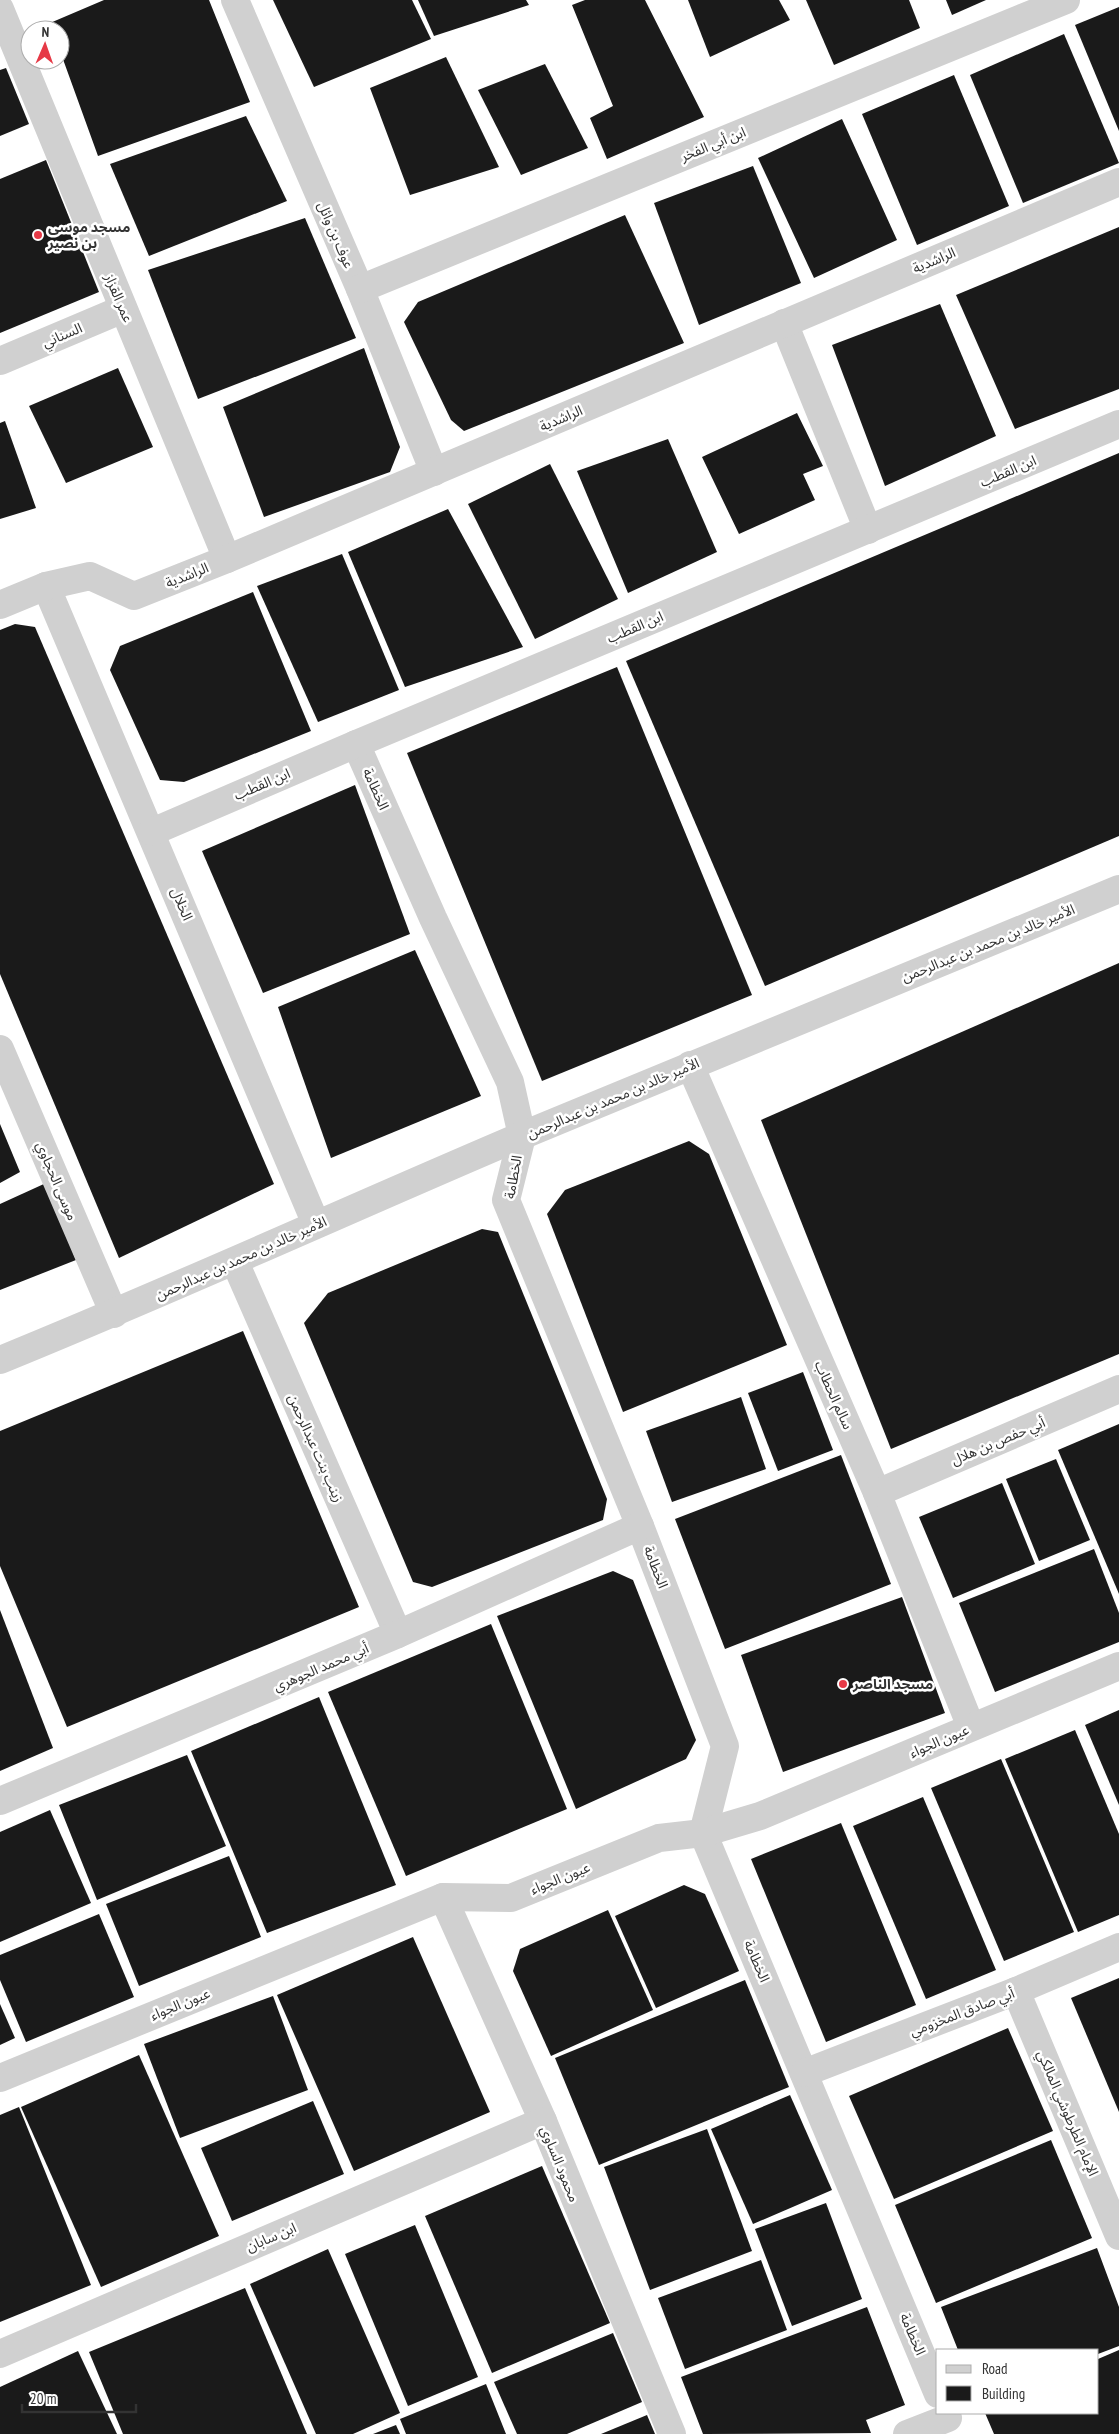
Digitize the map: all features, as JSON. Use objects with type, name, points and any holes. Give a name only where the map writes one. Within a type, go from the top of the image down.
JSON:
[{"type":"street","name":"عوف بن وائل","points":[[235,0],[360,289],[434,472]]},
{"type":"street","name":"ابن أبي الفخر","points":[[360,289],[1066,0]]},
{"type":"street","name":"عمر القزاز","points":[[0,10],[227,559]]},
{"type":"street","name":"الراشدية","points":[[0,606],[46,586],[90,576],[134,596],[434,472],[1119,182]]},
{"type":"street","name":"السناني","points":[[0,361],[123,309]]},
{"type":"street","points":[[784,323],[868,530]]},
{"type":"street","name":"ابن القطب","points":[[152,832],[356,744],[1119,424]]},
{"type":"street","name":"الخلال","points":[[46,586],[152,832],[316,1224]]},
{"type":"street","name":"الخطامة","points":[[356,744],[433,918],[510,1082],[522,1136],[506,1200],[640,1526],[725,1746],[703,1833],[936,2388]]},
{"type":"street","name":"الأمير خالد بن محمد بن عبدالرحمن","points":[[0,1360],[114,1314],[235,1262],[316,1224],[690,1065],[1119,889]]},
{"type":"street","name":"موسى الحجاوي","points":[[0,1049],[114,1314]]},
{"type":"street","name":"سالم الحطاب","points":[[690,1065],[877,1493],[971,1728]]},
{"type":"street","name":"زينب بنت عبدالرحمن","points":[[235,1262],[398,1634]]},
{"type":"street","name":"أبي حفص بن هلال","points":[[877,1493],[1119,1389]]},
{"type":"street","name":"أبي محمد الجوهري","points":[[0,1802],[398,1634],[640,1526]]},
{"type":"street","name":"عيون الجواء","points":[[0,2078],[443,1897],[511,1898],[659,1838],[703,1833],[760,1816],[1119,1666]]},
{"type":"street","name":"محمود الساوي","points":[[443,1897],[543,2121],[672,2434]]},
{"type":"street","name":"أبي صادق المخزومي","points":[[804,2073],[1016,1991],[1119,1948]]},
{"type":"street","name":"الإمام الطرطوشي المالكي","points":[[1016,1991],[1119,2236]]},
{"type":"street","name":"ابن سابان","points":[[0,2354],[543,2121]]},
{"type":"street","points":[[907,2434],[947,2414]]},
{"type":"building","points":[[104,0],[209,0],[250,102],[98,156],[67,70],[70,70],[70,20],[57,20]]},
{"type":"building","points":[[273,0],[412,0],[431,39],[314,87]]},
{"type":"building","points":[[418,0],[526,0],[529,5],[434,36]]},
{"type":"building","points":[[585,0],[645,0],[704,117],[607,159],[590,118],[613,106],[572,5]]},
{"type":"building","points":[[688,0],[779,0],[790,20],[710,57]]},
{"type":"building","points":[[806,0],[909,0],[920,28],[834,65]]},
{"type":"building","points":[[946,0],[986,0],[952,15]]},
{"type":"building","points":[[1119,7],[1119,131],[1075,25]]},
{"type":"building","points":[[1064,34],[1119,163],[1023,203],[970,75]]},
{"type":"building","points":[[446,57],[499,167],[410,195],[370,88]]},
{"type":"building","points":[[545,64],[588,148],[521,175],[478,90]]},
{"type":"building","points":[[6,68],[29,124],[0,136],[0,70]]},
{"type":"building","points":[[954,75],[1009,206],[917,245],[862,114]]},
{"type":"building","points":[[246,116],[287,201],[149,256],[110,164]]},
{"type":"building","points":[[842,119],[897,240],[814,278],[758,158]]},
{"type":"building","name":"مسجد موسى بن نصير","points":[[46,160],[99,292],[0,333],[0,179]]},
{"type":"building","points":[[753,166],[801,283],[699,325],[654,203]]},
{"type":"building","points":[[625,215],[684,343],[464,431],[451,420],[404,322],[418,302]]},
{"type":"building","points":[[305,218],[356,338],[198,399],[148,270]]},
{"type":"building","points":[[1119,227],[1119,389],[1015,429],[956,295]]},
{"type":"building","points":[[940,304],[996,436],[885,486],[832,345]]},
{"type":"building","points":[[364,348],[400,447],[390,472],[264,517],[223,407]]},
{"type":"building","points":[[118,368],[153,447],[66,483],[29,406]]},
{"type":"building","points":[[797,413],[823,466],[803,474],[815,500],[739,534],[702,457]]},
{"type":"building","points":[[5,421],[36,508],[0,519],[0,423]]},
{"type":"building","points":[[668,439],[717,552],[628,593],[577,471]]},
{"type":"building","points":[[1119,453],[1119,836],[765,986],[626,661]]},
{"type":"building","points":[[550,464],[618,599],[535,639],[468,504]]},
{"type":"building","points":[[448,509],[523,647],[405,687],[348,552]]},
{"type":"building","points":[[342,554],[399,690],[318,722],[257,586]]},
{"type":"building","points":[[253,592],[311,731],[184,782],[160,780],[110,670],[120,646]]},
{"type":"building","points":[[15,624],[35,627],[274,1184],[119,1258],[0,974],[0,630]]},
{"type":"building","points":[[617,667],[752,995],[542,1081],[407,753]]},
{"type":"building","points":[[355,785],[410,934],[263,993],[202,851]]},
{"type":"building","points":[[415,950],[481,1096],[331,1158],[278,1007]]},
{"type":"building","points":[[1119,963],[1119,1354],[891,1449],[761,1120]]},
{"type":"building","points":[[0,1124],[20,1172],[0,1183]]},
{"type":"building","points":[[689,1141],[709,1154],[787,1345],[623,1412],[547,1214],[565,1190]]},
{"type":"building","points":[[46,1183],[76,1260],[0,1290],[0,1204]]},
{"type":"building","points":[[482,1229],[498,1232],[607,1499],[603,1520],[432,1587],[413,1582],[304,1323],[328,1293]]},
{"type":"building","points":[[243,1331],[359,1607],[67,1727],[0,1566],[0,1431]]},
{"type":"building","points":[[803,1372],[833,1450],[778,1471],[748,1393]]},
{"type":"building","points":[[741,1397],[766,1469],[672,1502],[646,1431]]},
{"type":"building","points":[[1119,1424],[1119,1594],[1058,1450]]},
{"type":"building","points":[[841,1455],[891,1584],[725,1649],[675,1519]]},
{"type":"building","points":[[1056,1459],[1090,1540],[1039,1561],[1006,1479]]},
{"type":"building","points":[[1002,1483],[1035,1564],[953,1598],[919,1517]]},
{"type":"building","points":[[1094,1549],[1119,1613],[1119,1642],[995,1692],[959,1603]]},
{"type":"building","points":[[613,1571],[633,1580],[696,1740],[686,1759],[576,1809],[497,1616]]},
{"type":"building","name":"مسجد الناصر","points":[[902,1597],[945,1713],[783,1772],[741,1655]]},
{"type":"building","points":[[0,1610],[53,1748],[0,1771]]},
{"type":"building","points":[[491,1624],[567,1809],[406,1876],[328,1692]]},
{"type":"building","points":[[319,1697],[396,1885],[267,1933],[191,1751]]},
{"type":"building","points":[[1119,1710],[1119,1805],[1085,1725]]},
{"type":"building","points":[[1075,1730],[1119,1834],[1119,1915],[1078,1932],[1005,1759]]},
{"type":"building","points":[[187,1755],[226,1846],[97,1900],[59,1805]]},
{"type":"building","points":[[1001,1759],[1074,1932],[1004,1961],[931,1788]]},
{"type":"building","points":[[923,1797],[996,1970],[926,1999],[853,1826]]},
{"type":"building","points":[[50,1810],[91,1903],[0,1942],[0,1832]]},
{"type":"building","points":[[841,1823],[916,2005],[826,2042],[751,1859]]},
{"type":"building","points":[[229,1856],[261,1937],[139,1986],[106,1904]]},
{"type":"building","points":[[684,1885],[705,1894],[739,1971],[656,2008],[615,1916]]},
{"type":"building","points":[[608,1910],[653,2010],[551,2056],[513,1971],[520,1949]]},
{"type":"building","points":[[99,1914],[134,1997],[26,2042],[0,1980],[0,1955]]},
{"type":"building","points":[[413,1937],[490,2112],[354,2171],[277,1995]]},
{"type":"building","points":[[1119,1978],[1119,2112],[1071,1998]]},
{"type":"building","points":[[745,1980],[789,2087],[599,2165],[555,2058]]},
{"type":"building","points":[[273,1996],[308,2090],[180,2138],[144,2044]]},
{"type":"building","points":[[0,2004],[15,2038],[0,2045]]},
{"type":"building","points":[[1008,2028],[1053,2131],[894,2199],[849,2096]]},
{"type":"building","points":[[139,2055],[219,2236],[101,2287],[21,2107]]},
{"type":"building","points":[[790,2095],[832,2190],[753,2224],[711,2129]]},
{"type":"building","points":[[313,2101],[344,2174],[232,2221],[201,2148]]},
{"type":"building","points":[[19,2107],[91,2285],[0,2322],[0,2115]]},
{"type":"building","points":[[707,2129],[752,2251],[650,2290],[604,2167]]},
{"type":"building","points":[[1051,2140],[1092,2238],[936,2303],[895,2205]]},
{"type":"building","points":[[542,2166],[610,2323],[492,2373],[425,2216]]},
{"type":"building","points":[[826,2203],[862,2299],[792,2326],[755,2229]]},
{"type":"building","points":[[415,2225],[478,2377],[408,2406],[345,2254]]},
{"type":"building","points":[[1097,2248],[1119,2307],[1119,2346],[1099,2354],[1099,2349],[958,2349],[941,2307]]},
{"type":"building","points":[[328,2249],[400,2413],[353,2434],[316,2434],[250,2284]]},
{"type":"building","points":[[761,2260],[787,2330],[685,2369],[658,2298]]},
{"type":"building","points":[[245,2288],[307,2434],[123,2434],[89,2352]]},
{"type":"building","points":[[867,2307],[905,2405],[866,2420],[871,2433],[703,2434],[681,2377]]},
{"type":"building","points":[[613,2333],[642,2402],[567,2434],[517,2434],[494,2382]]},
{"type":"building","points":[[1119,2350],[1119,2434],[994,2434],[985,2414],[1099,2414],[1099,2359]]},
{"type":"building","points":[[78,2351],[117,2434],[0,2434],[0,2387]]},
{"type":"building","points":[[486,2384],[506,2434],[406,2434],[400,2419]]},
{"type":"building","points":[[647,2415],[655,2434],[601,2434]]},
{"type":"building","points":[[396,2425],[400,2434],[373,2434]]},
{"type":"place","name":"مسجد موسى بن نصير","points":[[38,235]]},
{"type":"place","name":"مسجد الناصر","points":[[843,1684]]}]
